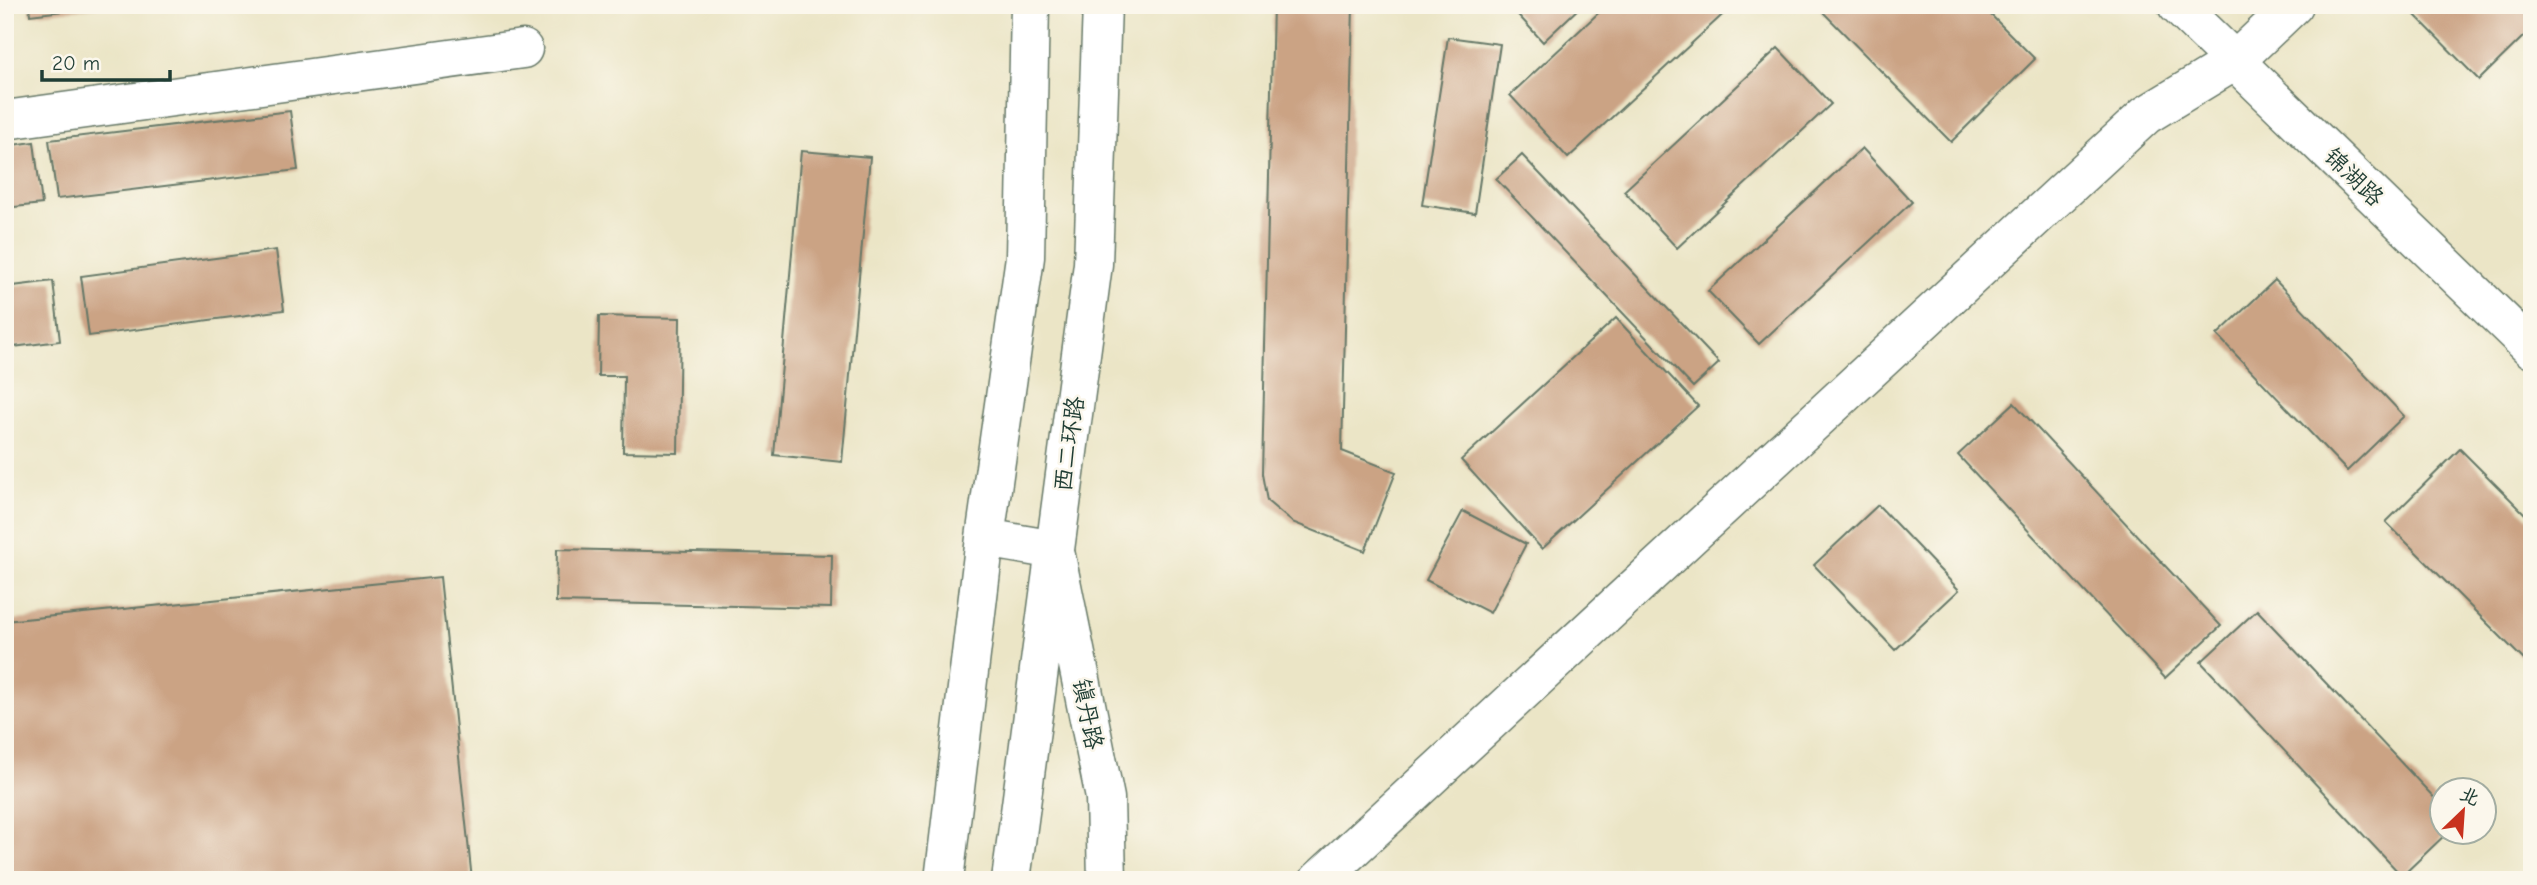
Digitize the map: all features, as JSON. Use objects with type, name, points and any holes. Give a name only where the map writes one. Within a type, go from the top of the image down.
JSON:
[{"type":"main road","points":[[943,880],[985,538],[1025,257],[1030,5]]},
{"type":"main road","name":"西二环路","points":[[1011,880],[1093,264],[1102,5]]},
{"type":"main road","name":"锦湖路","points":[[2177,5],[2532,349]]},
{"type":"main road","points":[[1319,880],[2146,115],[2235,61],[2294,5]]},
{"type":"main road","points":[[5,120],[523,49]]},
{"type":"main road","points":[[985,538],[1055,550]]},
{"type":"main road","name":"镇丹路","points":[[1055,550],[1105,798],[1107,880]]},
{"type":"building","points":[[29,5],[97,5],[97,7],[30,15]]},
{"type":"building","points":[[1273,5],[1353,5],[1342,451],[1396,472],[1365,551],[1292,522],[1267,501],[1262,474]]},
{"type":"building","points":[[1582,5],[1543,42],[1511,7]]},
{"type":"building","points":[[1607,5],[1733,5],[1568,158],[1510,95]]},
{"type":"building","points":[[1816,5],[1981,5],[2035,59],[1951,142]]},
{"type":"building","points":[[2405,5],[2532,5],[2532,28],[2479,80]]},
{"type":"building","points":[[1448,37],[1500,44],[1475,213],[1422,205]]},
{"type":"building","points":[[1778,48],[1831,104],[1677,248],[1624,191]]},
{"type":"building","points":[[290,111],[298,170],[57,199],[49,140]]},
{"type":"building","points":[[34,142],[42,204],[5,208],[5,146]]},
{"type":"building","points":[[1862,148],[1912,202],[1759,344],[1708,291]]},
{"type":"building","points":[[801,151],[870,157],[842,462],[774,455]]},
{"type":"building","points":[[1522,155],[1719,363],[1693,387],[1496,179]]},
{"type":"building","points":[[276,250],[284,310],[89,336],[81,276]]},
{"type":"building","points":[[2275,280],[2404,416],[2347,471],[2217,335]]},
{"type":"building","points":[[53,281],[60,341],[5,348],[5,287]]},
{"type":"building","points":[[599,316],[680,318],[678,453],[623,452],[624,376],[598,376]]},
{"type":"building","points":[[1616,318],[1698,406],[1542,549],[1461,460]]},
{"type":"building","points":[[2014,403],[2221,626],[2165,678],[1958,455]]},
{"type":"building","points":[[2460,449],[2532,521],[2532,668],[2386,522]]},
{"type":"building","points":[[1878,505],[1959,590],[1895,650],[1814,565]]},
{"type":"building","points":[[1463,511],[1526,544],[1490,613],[1426,580]]},
{"type":"building","points":[[557,549],[832,555],[831,608],[556,602]]},
{"type":"building","points":[[440,577],[472,880],[5,880],[5,621]]},
{"type":"building","points":[[2257,610],[2428,791],[2428,846],[2433,846],[2402,876],[2201,662]]}]
